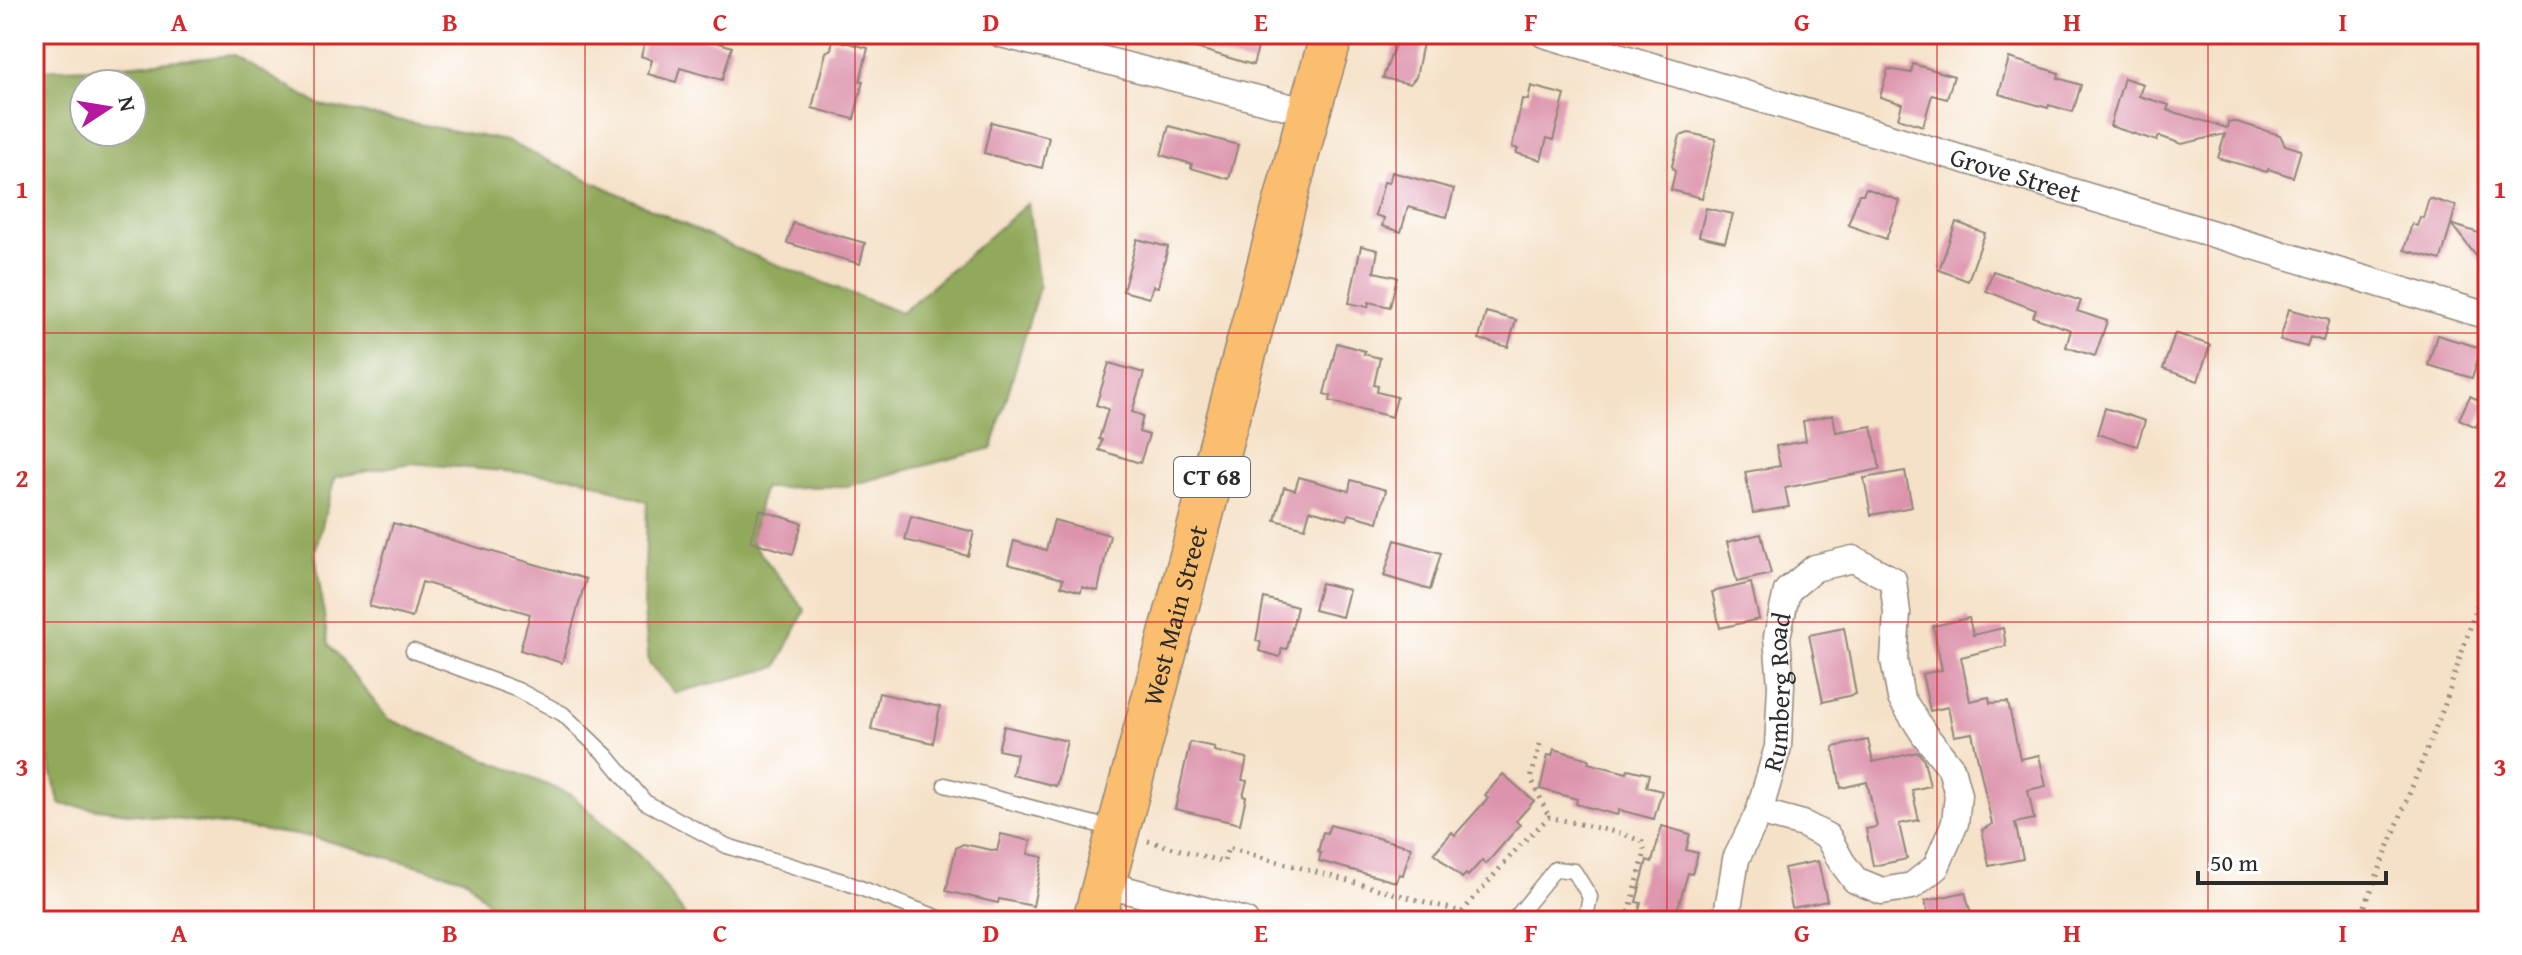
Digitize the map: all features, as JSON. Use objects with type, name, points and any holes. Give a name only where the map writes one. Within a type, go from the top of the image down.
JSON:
[{"type":"main road","name":"West Main Street","points":[[1099,902],[1133,836],[1309,112],[1332,34]]},
{"type":"street","points":[[1001,34],[1309,112]]},
{"type":"street","name":"Grove Street","points":[[1544,34],[2488,316]]},
{"type":"street","name":"Rumberg Road","points":[[1726,921],[1736,859],[1759,812],[1778,747],[1781,685],[1777,637],[1787,591],[1815,568],[1853,559],[1893,580],[1897,613],[1894,660],[1901,698],[1951,768],[1958,795],[1955,823],[1936,867],[1912,886],[1882,891],[1855,880],[1828,837],[1803,824],[1759,812]]},
{"type":"street","points":[[1099,902],[1245,921]]},
{"type":"lane","points":[[413,651],[518,690],[563,714],[607,756],[645,802],[727,846],[842,881],[947,921]]},
{"type":"lane","points":[[945,785],[1133,836]]},
{"type":"lane","points":[[1513,921],[1555,869],[1574,871],[1590,897],[1585,921]]},
{"type":"path","points":[[2359,921],[2445,704],[2488,572]]},
{"type":"path","points":[[1540,744],[1531,778],[1549,817]]},
{"type":"path","points":[[1133,836],[1224,862],[1228,848],[1462,912],[1521,844],[1549,817]]},
{"type":"path","points":[[1549,817],[1624,834],[1642,842],[1645,852],[1627,921]]},
{"type":"green space","points":[[234,55],[320,105],[506,141],[735,248],[901,313],[1028,203],[1039,287],[992,448],[847,486],[763,488],[751,541],[805,610],[777,667],[675,693],[649,663],[644,611],[647,502],[582,478],[411,463],[335,477],[315,552],[328,643],[388,719],[572,795],[647,863],[689,921],[503,921],[467,879],[312,837],[60,804],[37,719],[34,718],[34,70],[68,69],[68,148],[148,148],[148,68],[91,68]]},
{"type":"building","points":[[647,34],[690,34],[732,47],[722,80],[680,68],[676,82],[648,74],[652,60],[641,56]]},
{"type":"building","points":[[1170,34],[1262,34],[1253,65],[1169,40]]},
{"type":"building","points":[[1398,36],[1423,43],[1416,77],[1410,84],[1383,78]]},
{"type":"building","points":[[833,39],[868,48],[854,119],[812,108],[826,52],[831,49]]},
{"type":"building","points":[[2009,58],[2059,73],[2058,78],[2081,85],[2073,112],[1999,94]]},
{"type":"building","points":[[1913,64],[1954,76],[1947,99],[1932,95],[1923,126],[1898,118],[1902,104],[1880,97],[1888,69],[1911,73]]},
{"type":"building","points":[[2124,78],[2143,84],[2139,96],[2169,105],[2167,110],[2227,128],[2228,122],[2237,122],[2280,135],[2285,145],[2301,150],[2293,177],[2218,158],[2225,134],[2182,144],[2159,136],[2157,141],[2110,126]]},
{"type":"building","points":[[1531,86],[1565,95],[1553,140],[1547,138],[1541,160],[1516,153],[1518,149],[1512,147],[1522,99],[1528,100]]},
{"type":"building","points":[[991,122],[1049,137],[1042,168],[984,153]]},
{"type":"building","points":[[1169,126],[1238,145],[1229,179],[1161,155]]},
{"type":"building","points":[[1689,133],[1716,139],[1702,198],[1671,190],[1675,172],[1672,166],[1680,136]]},
{"type":"building","points":[[1392,172],[1454,189],[1447,217],[1408,207],[1401,232],[1382,226],[1384,218],[1375,215],[1384,182],[1389,183]]},
{"type":"building","points":[[1866,188],[1900,201],[1886,239],[1848,225],[1859,194],[1863,194]]},
{"type":"building","points":[[2429,198],[2456,206],[2441,260],[2404,250],[2412,224],[2417,226],[2420,217],[2423,218]]},
{"type":"building","points":[[1706,208],[1733,214],[1725,242],[1699,236]]},
{"type":"building","points":[[1956,222],[1985,233],[1968,281],[1939,270]]},
{"type":"building","points":[[793,223],[865,243],[860,264],[787,243]]},
{"type":"building","points":[[2451,224],[2488,236],[2488,271]]},
{"type":"building","points":[[1137,239],[1168,247],[1158,287],[1153,286],[1149,298],[1123,291]]},
{"type":"building","points":[[1361,246],[1378,250],[1374,272],[1397,277],[1390,307],[1369,302],[1368,307],[1349,303]]},
{"type":"building","points":[[1993,271],[2081,301],[2077,311],[2107,321],[2095,356],[2066,347],[2071,330],[2033,317],[2036,310],[1986,291]]},
{"type":"building","points":[[2289,309],[2329,320],[2323,341],[2310,337],[2307,347],[2280,340]]},
{"type":"building","points":[[1486,312],[1516,320],[1508,347],[1479,339]]},
{"type":"building","points":[[2175,333],[2210,345],[2198,381],[2163,369]]},
{"type":"building","points":[[2437,335],[2481,348],[2472,378],[2428,365]]},
{"type":"building","points":[[1337,343],[1380,358],[1374,385],[1378,386],[1377,392],[1397,397],[1392,417],[1330,401],[1331,396],[1324,394]]},
{"type":"building","points":[[1109,363],[1144,373],[1132,412],[1143,416],[1139,432],[1149,435],[1140,463],[1099,450],[1108,409],[1096,405]]},
{"type":"building","points":[[2470,396],[2487,404],[2476,427],[2459,419]]},
{"type":"building","points":[[2105,408],[2145,421],[2137,446],[2097,434]]},
{"type":"building","points":[[1833,415],[1836,432],[1872,426],[1880,469],[1785,488],[1789,507],[1753,513],[1745,472],[1780,466],[1776,446],[1806,441],[1803,421]]},
{"type":"building","points":[[1905,471],[1912,507],[1871,515],[1864,478]]},
{"type":"building","points":[[1299,477],[1349,491],[1351,480],[1386,490],[1378,522],[1349,514],[1347,520],[1310,510],[1305,528],[1275,520],[1284,487],[1295,490]]},
{"type":"building","points":[[760,510],[802,523],[793,554],[750,541]]},
{"type":"building","points":[[911,516],[974,532],[968,556],[905,540]]},
{"type":"building","points":[[1054,520],[1110,535],[1098,591],[1082,587],[1081,592],[1061,586],[1063,579],[1008,564],[1014,541],[1046,550]]},
{"type":"building","points":[[393,523],[586,579],[562,663],[520,650],[530,614],[422,582],[412,618],[369,606]]},
{"type":"building","points":[[1761,534],[1771,574],[1737,582],[1727,542]]},
{"type":"building","points":[[1395,540],[1441,553],[1430,590],[1384,576]]},
{"type":"building","points":[[1321,583],[1349,590],[1342,617],[1314,610]]},
{"type":"building","points":[[1751,583],[1759,619],[1720,628],[1712,592]]},
{"type":"building","points":[[1264,598],[1297,607],[1287,649],[1282,648],[1280,657],[1259,651],[1261,642],[1256,641]]},
{"type":"building","points":[[1969,618],[1973,635],[2003,628],[2006,646],[1961,657],[1970,701],[1989,697],[1990,703],[2008,702],[2020,759],[2039,755],[2046,786],[2028,790],[2034,819],[2015,823],[2023,859],[1989,866],[1982,830],[1992,824],[1972,733],[1954,736],[1948,707],[1930,711],[1922,674],[1942,670],[1933,626]]},
{"type":"building","points":[[1844,628],[1856,694],[1823,702],[1809,635]]},
{"type":"building","points":[[879,693],[940,707],[933,743],[871,729]]},
{"type":"building","points":[[1004,726],[1067,741],[1056,786],[1012,775],[1017,754],[998,750]]},
{"type":"building","points":[[1868,740],[1873,762],[1918,752],[1924,760],[1930,786],[1912,790],[1919,820],[1899,824],[1907,859],[1873,866],[1866,829],[1877,827],[1867,782],[1841,788],[1833,747]]},
{"type":"building","points":[[1190,742],[1247,758],[1242,780],[1247,781],[1243,796],[1246,797],[1240,824],[1175,809]]},
{"type":"building","points":[[1554,749],[1589,759],[1588,763],[1627,773],[1628,769],[1649,774],[1646,787],[1662,791],[1654,819],[1619,810],[1617,815],[1576,804],[1577,799],[1540,789],[1548,755],[1552,756]]},
{"type":"building","points":[[1503,774],[1534,801],[1516,821],[1520,825],[1486,864],[1482,860],[1468,876],[1466,874],[1462,878],[1434,853],[1488,798],[1485,795]]},
{"type":"building","points":[[1330,825],[1411,847],[1403,875],[1399,874],[1396,882],[1319,861],[1323,832],[1327,833]]},
{"type":"building","points":[[1662,826],[1690,834],[1686,850],[1698,853],[1692,874],[1688,873],[1674,921],[1636,921],[1641,903],[1636,902],[1647,860],[1652,862]]},
{"type":"building","points":[[1001,834],[1031,841],[1028,854],[1043,857],[1033,906],[999,899],[998,903],[946,891],[956,848],[963,844],[997,851]]},
{"type":"building","points":[[1818,861],[1827,901],[1792,908],[1784,868]]},
{"type":"building","points":[[1965,892],[1973,921],[1930,921],[1925,901]]}]
